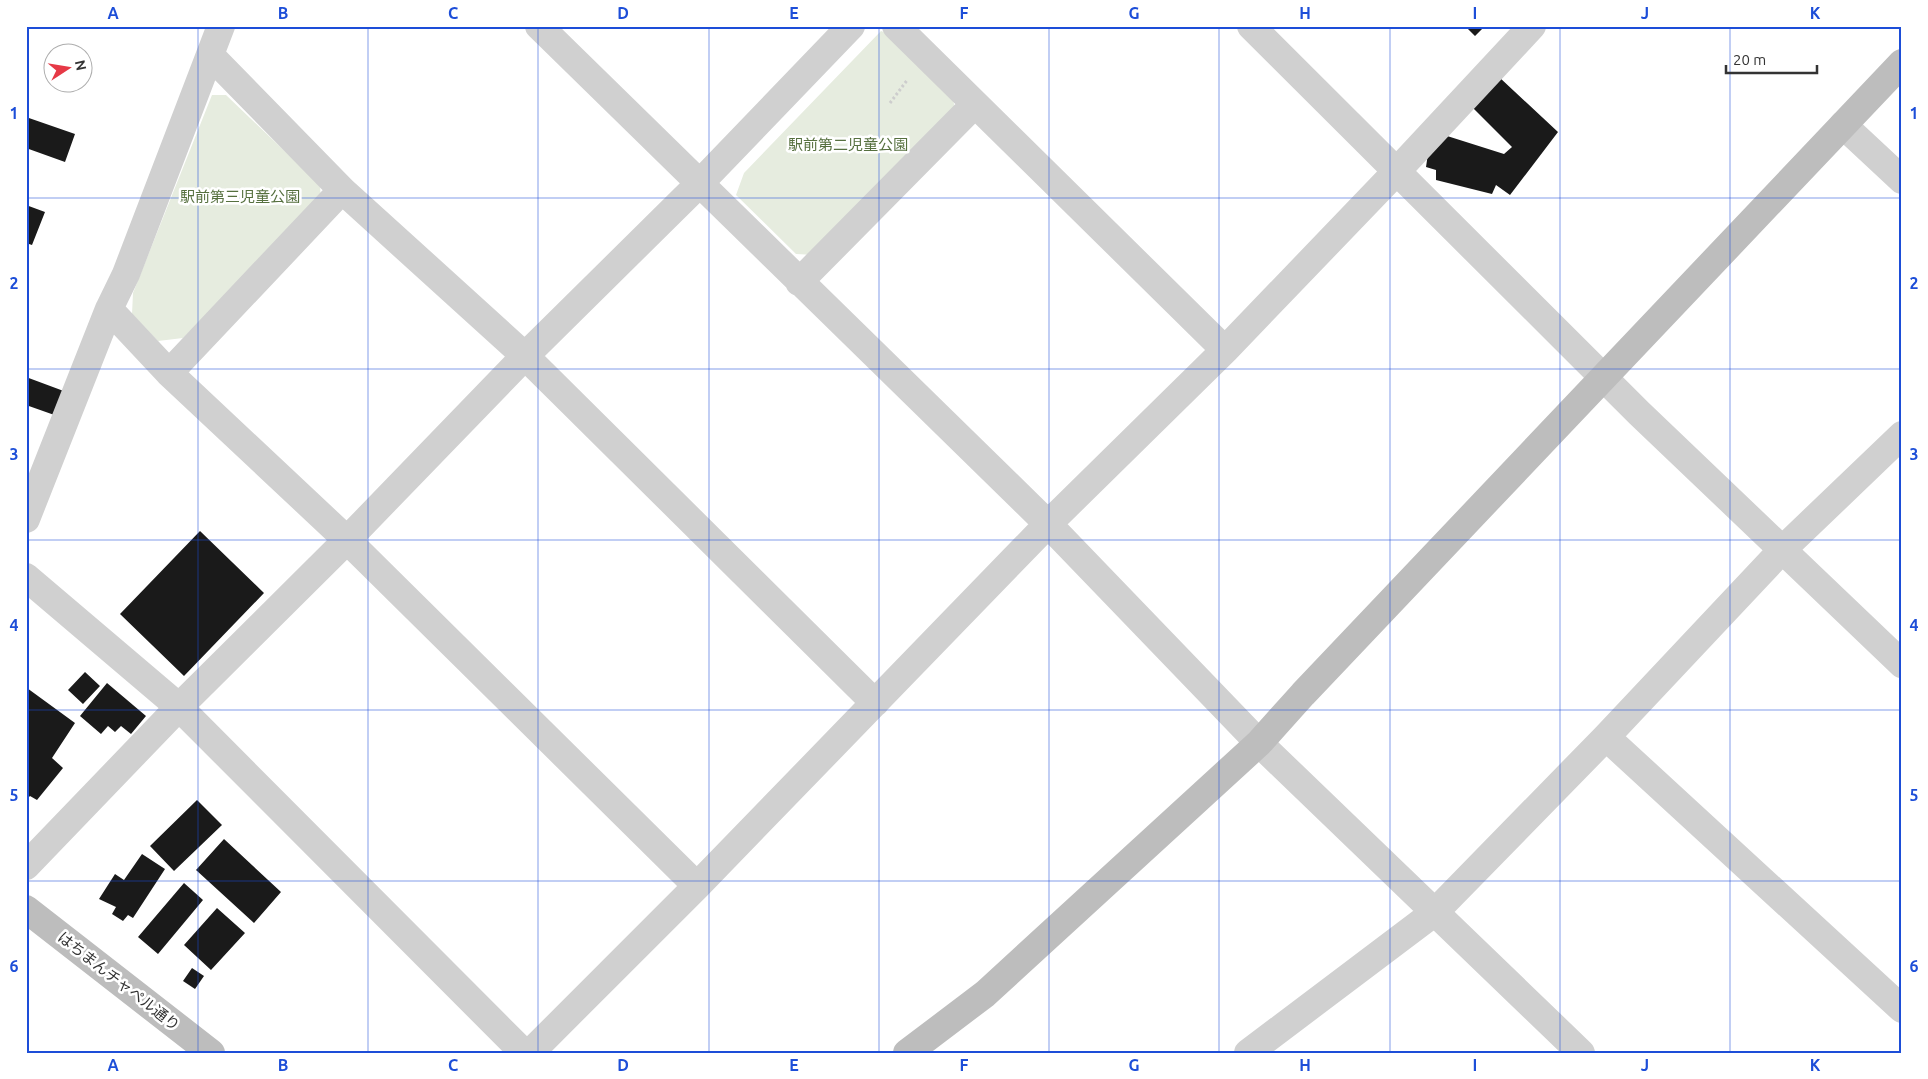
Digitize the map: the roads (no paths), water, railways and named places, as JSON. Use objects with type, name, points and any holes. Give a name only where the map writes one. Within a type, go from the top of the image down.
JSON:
[{"type":"street","points":[[26,519],[109,309],[126,274],[221,26]]},
{"type":"street","points":[[539,26],[1048,524],[1259,743],[1581,1053]]},
{"type":"street","points":[[26,866],[179,707],[348,540],[525,356],[699,184],[851,26]]},
{"type":"street","points":[[896,26],[1225,350]]},
{"type":"street","points":[[1251,26],[1646,420],[1902,664]]},
{"type":"street","points":[[530,1053],[697,886],[1048,524],[1225,350],[1396,172],[1532,26]]},
{"type":"street","points":[[210,55],[342,190],[525,356],[875,703]]},
{"type":"street","points":[[907,1053],[985,994],[1259,743],[1902,63]]},
{"type":"street","points":[[799,282],[974,104]]},
{"type":"street","points":[[1843,125],[1902,180]]},
{"type":"street","points":[[169,373],[342,190]]},
{"type":"street","points":[[109,309],[169,373],[348,540],[697,886]]},
{"type":"street","points":[[1248,1053],[1435,912],[1606,737],[1782,551],[1902,435]]},
{"type":"street","points":[[26,578],[179,707],[524,1053]]},
{"type":"street","points":[[1606,737],[1902,1008]]},
{"type":"street","name":"はちまんチャペル通り","points":[[26,909],[211,1053]]},
{"type":"park label","name":"駅前第二児童公園","points":[[848,144]]},
{"type":"park label","name":"駅前第三児童公園","points":[[240,196]]}]
